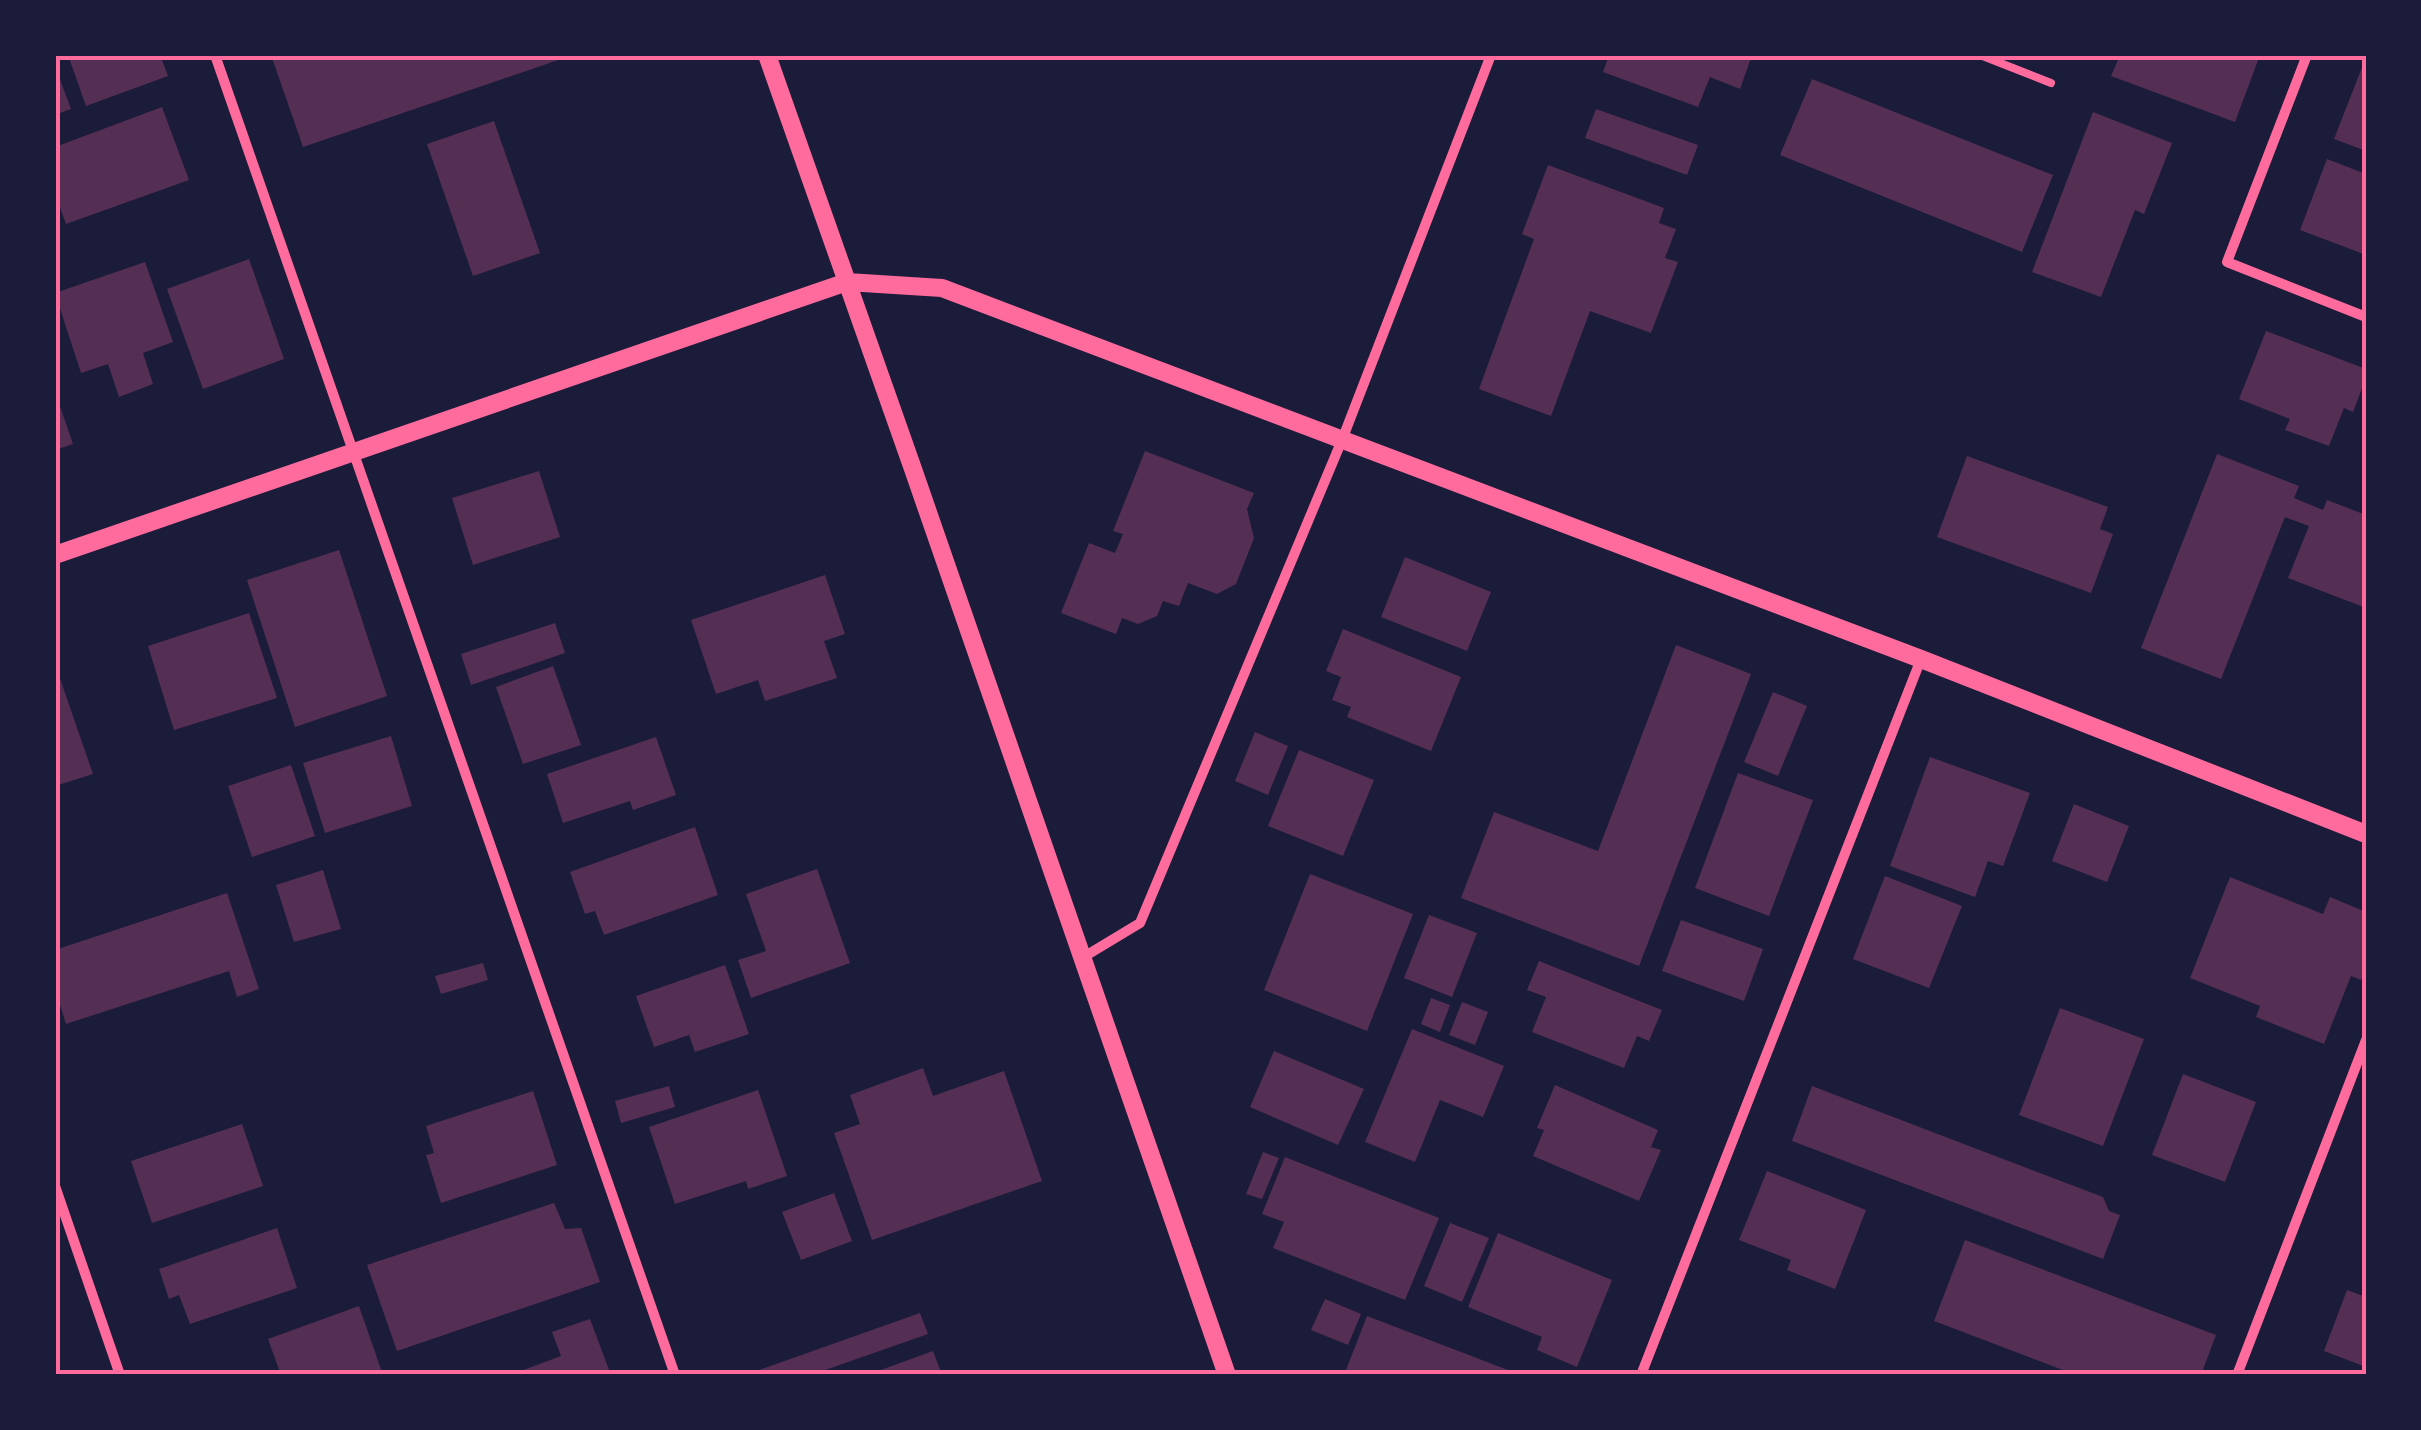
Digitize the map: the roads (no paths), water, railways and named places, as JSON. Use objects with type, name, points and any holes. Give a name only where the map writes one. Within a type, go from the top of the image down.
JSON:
[{"type":"street","points":[[215,55],[675,1375]]},
{"type":"street","points":[[766,55],[1227,1375]]},
{"type":"street","points":[[1082,958],[1140,923],[1342,440],[1491,55]]},
{"type":"street","points":[[2307,55],[2228,262],[2366,317]]},
{"type":"street","points":[[55,554],[848,282],[942,288],[1921,659],[2366,834]]},
{"type":"street","points":[[1641,1375],[1921,659]]},
{"type":"street","points":[[2237,1375],[2366,1040]]},
{"type":"street","points":[[55,1186],[120,1375]]},
{"type":"lane","points":[[1980,55],[2050,82]]}]
